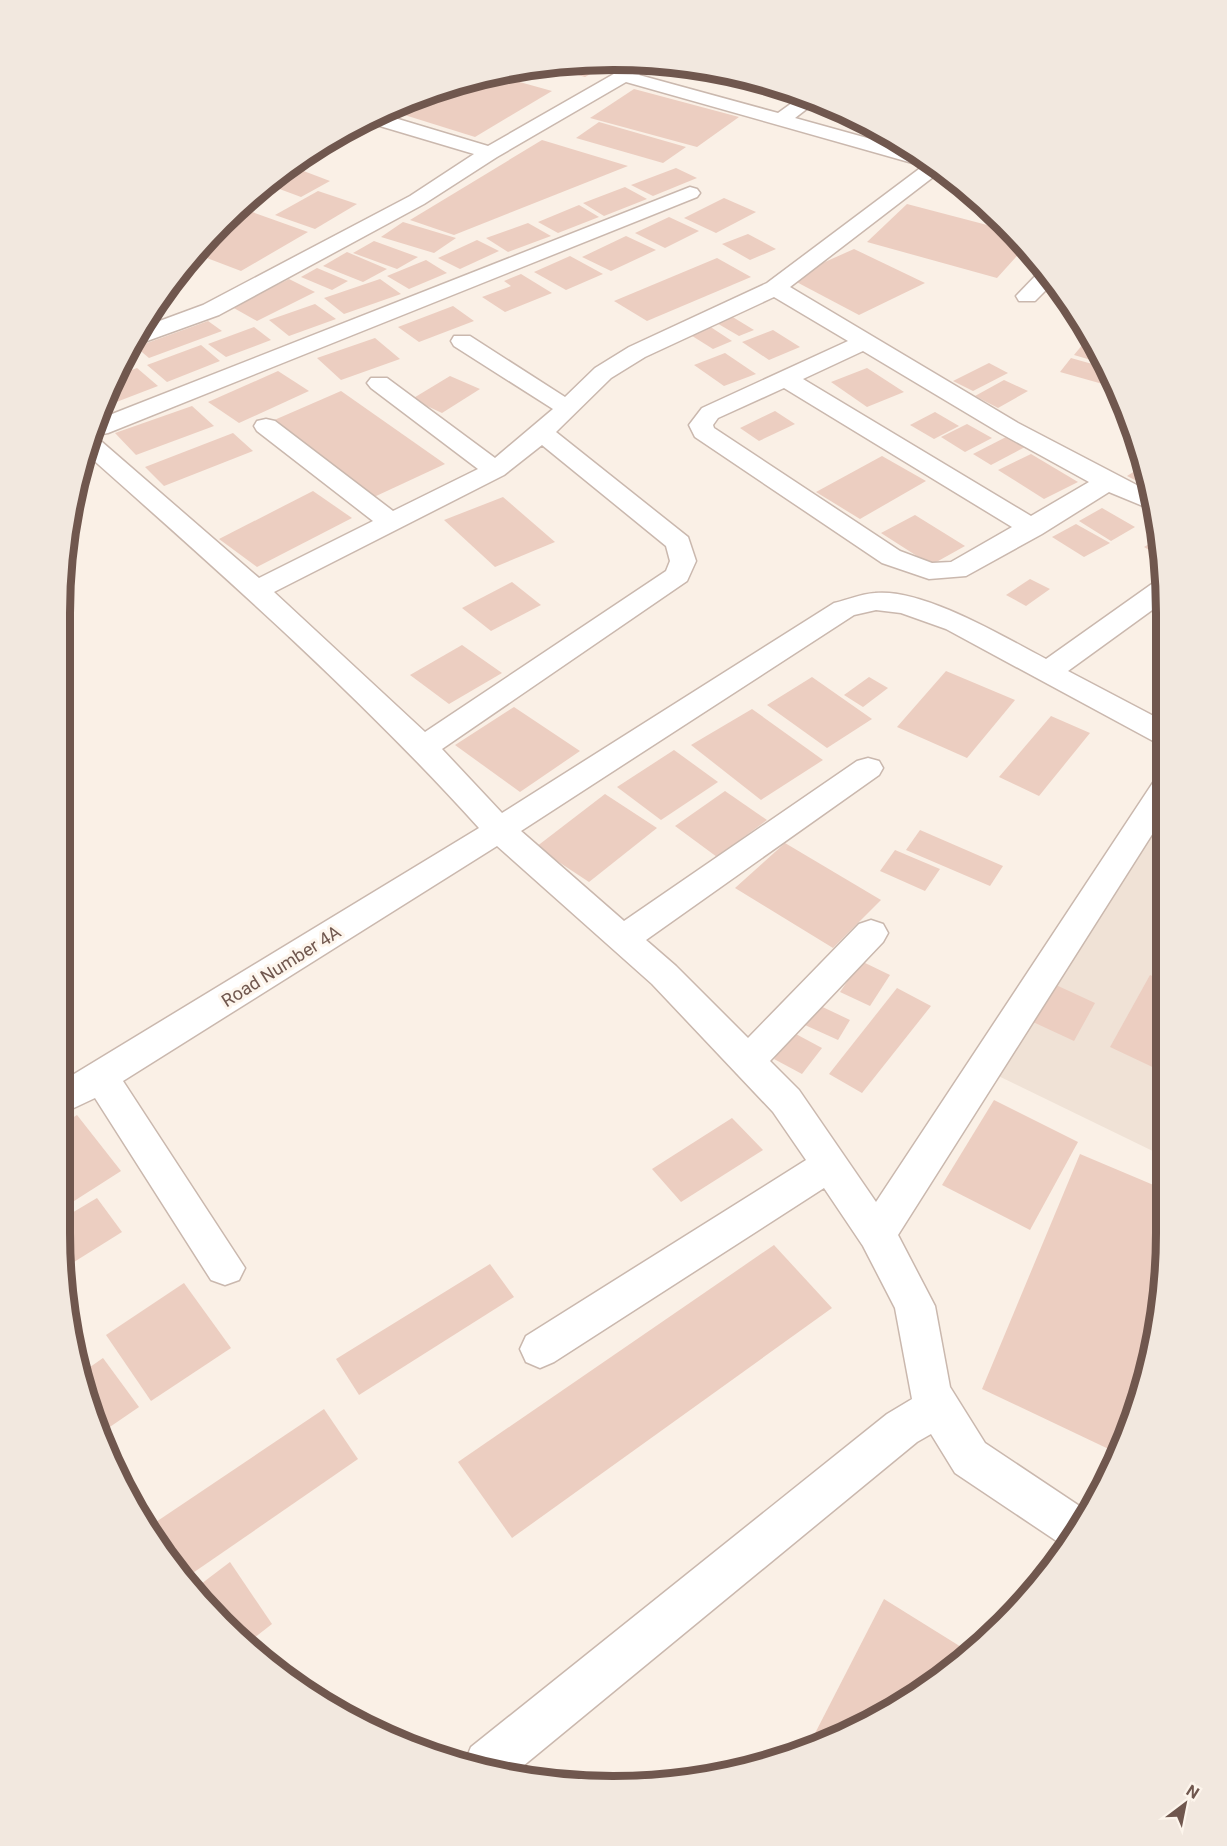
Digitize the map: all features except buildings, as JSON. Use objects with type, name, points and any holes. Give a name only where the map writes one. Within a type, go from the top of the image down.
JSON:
[{"type":"street","points":[[149,332],[221,304],[417,200],[490,153],[632,71]]},
{"type":"street","points":[[623,76],[902,154]]},
{"type":"street","points":[[782,119],[802,104]]},
{"type":"street","points":[[384,121],[490,153]]},
{"type":"street","points":[[256,590],[495,470],[542,433],[603,373],[637,352],[775,288],[928,171]]},
{"type":"street","points":[[104,426],[690,193]]},
{"type":"street","points":[[1027,296],[1043,281]]},
{"type":"street","points":[[775,288],[962,400],[1107,482],[1144,499]]},
{"type":"street","points":[[462,341],[567,408]]},
{"type":"street","points":[[866,341],[710,413],[701,425],[704,432],[891,557],[928,571],[957,570],[1033,528],[1107,482]]},
{"type":"street","points":[[786,378],[1033,528]]},
{"type":"street","points":[[379,383],[495,470]]},
{"type":"street","points":[[266,426],[392,523]]},
{"type":"street","points":[[423,747],[678,575],[683,561],[679,543],[542,433]]},
{"type":"street","points":[[96,463],[256,590],[423,747],[500,830],[624,938],[786,1101],[878,1234],[915,1306],[930,1393],[970,1458],[1070,1526]]},
{"type":"street","points":[[1048,672],[1155,595]]},
{"type":"street","name":"Road Number 4A","points":[[70,1094],[500,830],[844,609],[876,601],[906,605],[956,622],[1156,730]]},
{"type":"street","points":[[624,938],[868,768]]},
{"type":"street","points":[[878,1234],[981,1068],[1156,803]]},
{"type":"street","points":[[748,1061],[871,933]]},
{"type":"street","points":[[101,1077],[225,1268]]},
{"type":"street","points":[[540,1349],[829,1165]]},
{"type":"street","points":[[491,1761],[902,1428],[938,1407]]},
{"type":"shaded area","points":[[1156,803],[1156,1153],[982,1068]]}]
